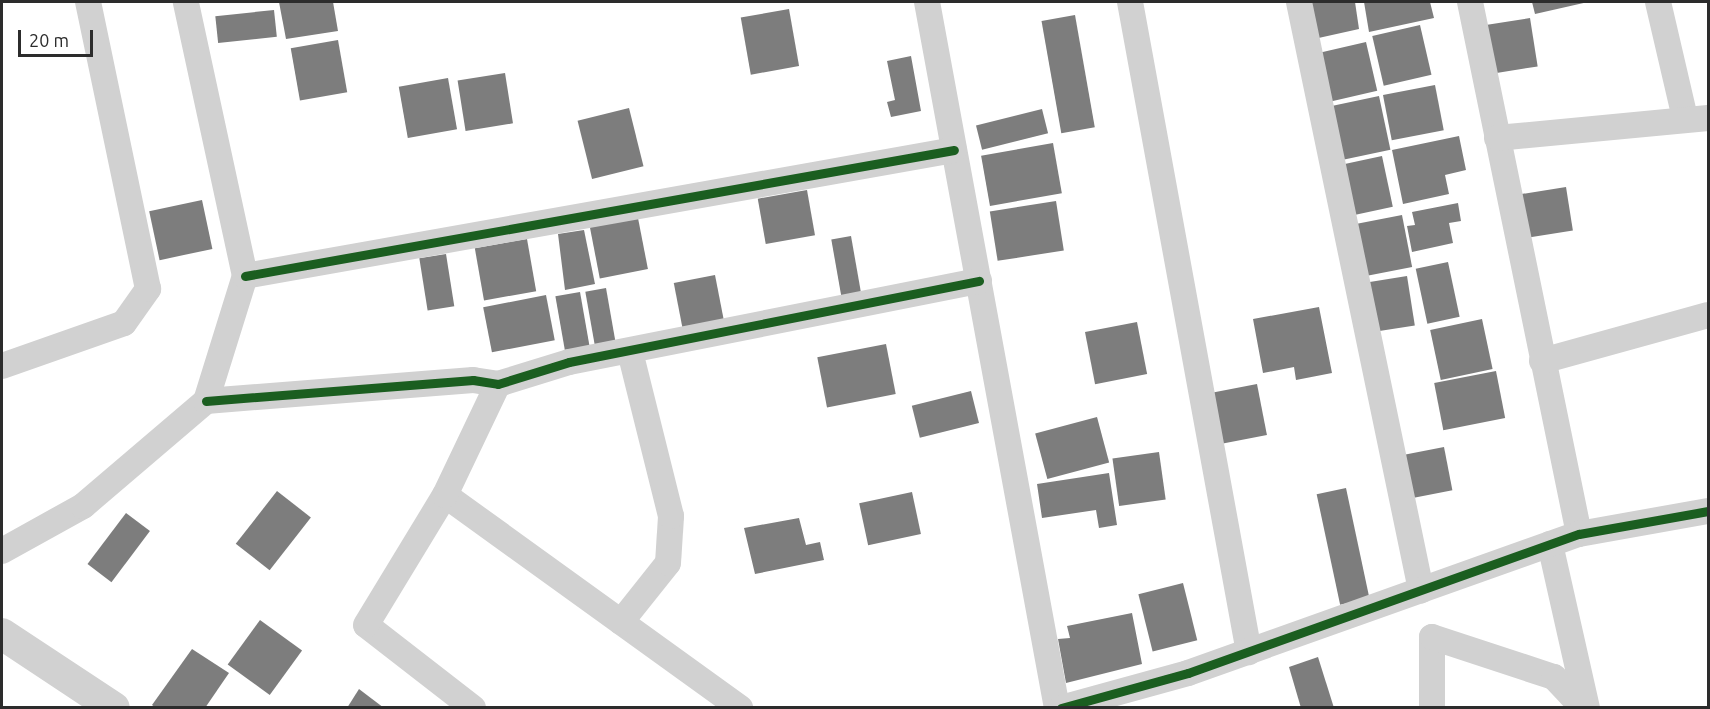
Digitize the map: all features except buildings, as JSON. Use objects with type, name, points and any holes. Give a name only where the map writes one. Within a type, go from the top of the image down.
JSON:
[{"type":"street","points":[[2,366],[124,323],[148,289],[88,2]]},
{"type":"street","points":[[2,551],[83,506],[206,401],[245,276],[186,2]]},
{"type":"street","points":[[927,2],[1059,708],[1188,674],[1579,534],[1708,511]]},
{"type":"street","points":[[1130,2],[1249,652]]},
{"type":"street","points":[[1299,2],[1421,590]]},
{"type":"street","points":[[1470,2],[1579,534]]},
{"type":"street","points":[[1497,138],[1697,118],[1658,2]]},
{"type":"street","points":[[245,276],[954,150]]},
{"type":"street","points":[[206,401],[473,380],[498,384],[569,363],[979,281]]},
{"type":"street","points":[[1542,361],[1708,315]]},
{"type":"street","points":[[621,622],[668,562],[671,516],[630,351]]},
{"type":"street","points":[[473,708],[366,626],[445,495],[498,384]]},
{"type":"street","points":[[445,495],[740,708]]},
{"type":"street","points":[[1550,544],[1585,708]]},
{"type":"street","points":[[2,634],[114,708]]},
{"type":"street","points":[[1432,708],[1432,637],[1554,677],[1585,708]]},
{"type":"cycle path","points":[[245,276],[954,150]]},
{"type":"cycle path","points":[[206,401],[473,380],[498,384],[569,362],[979,281]]},
{"type":"cycle path","points":[[1061,708],[1188,673],[1579,534],[1708,511]]}]
